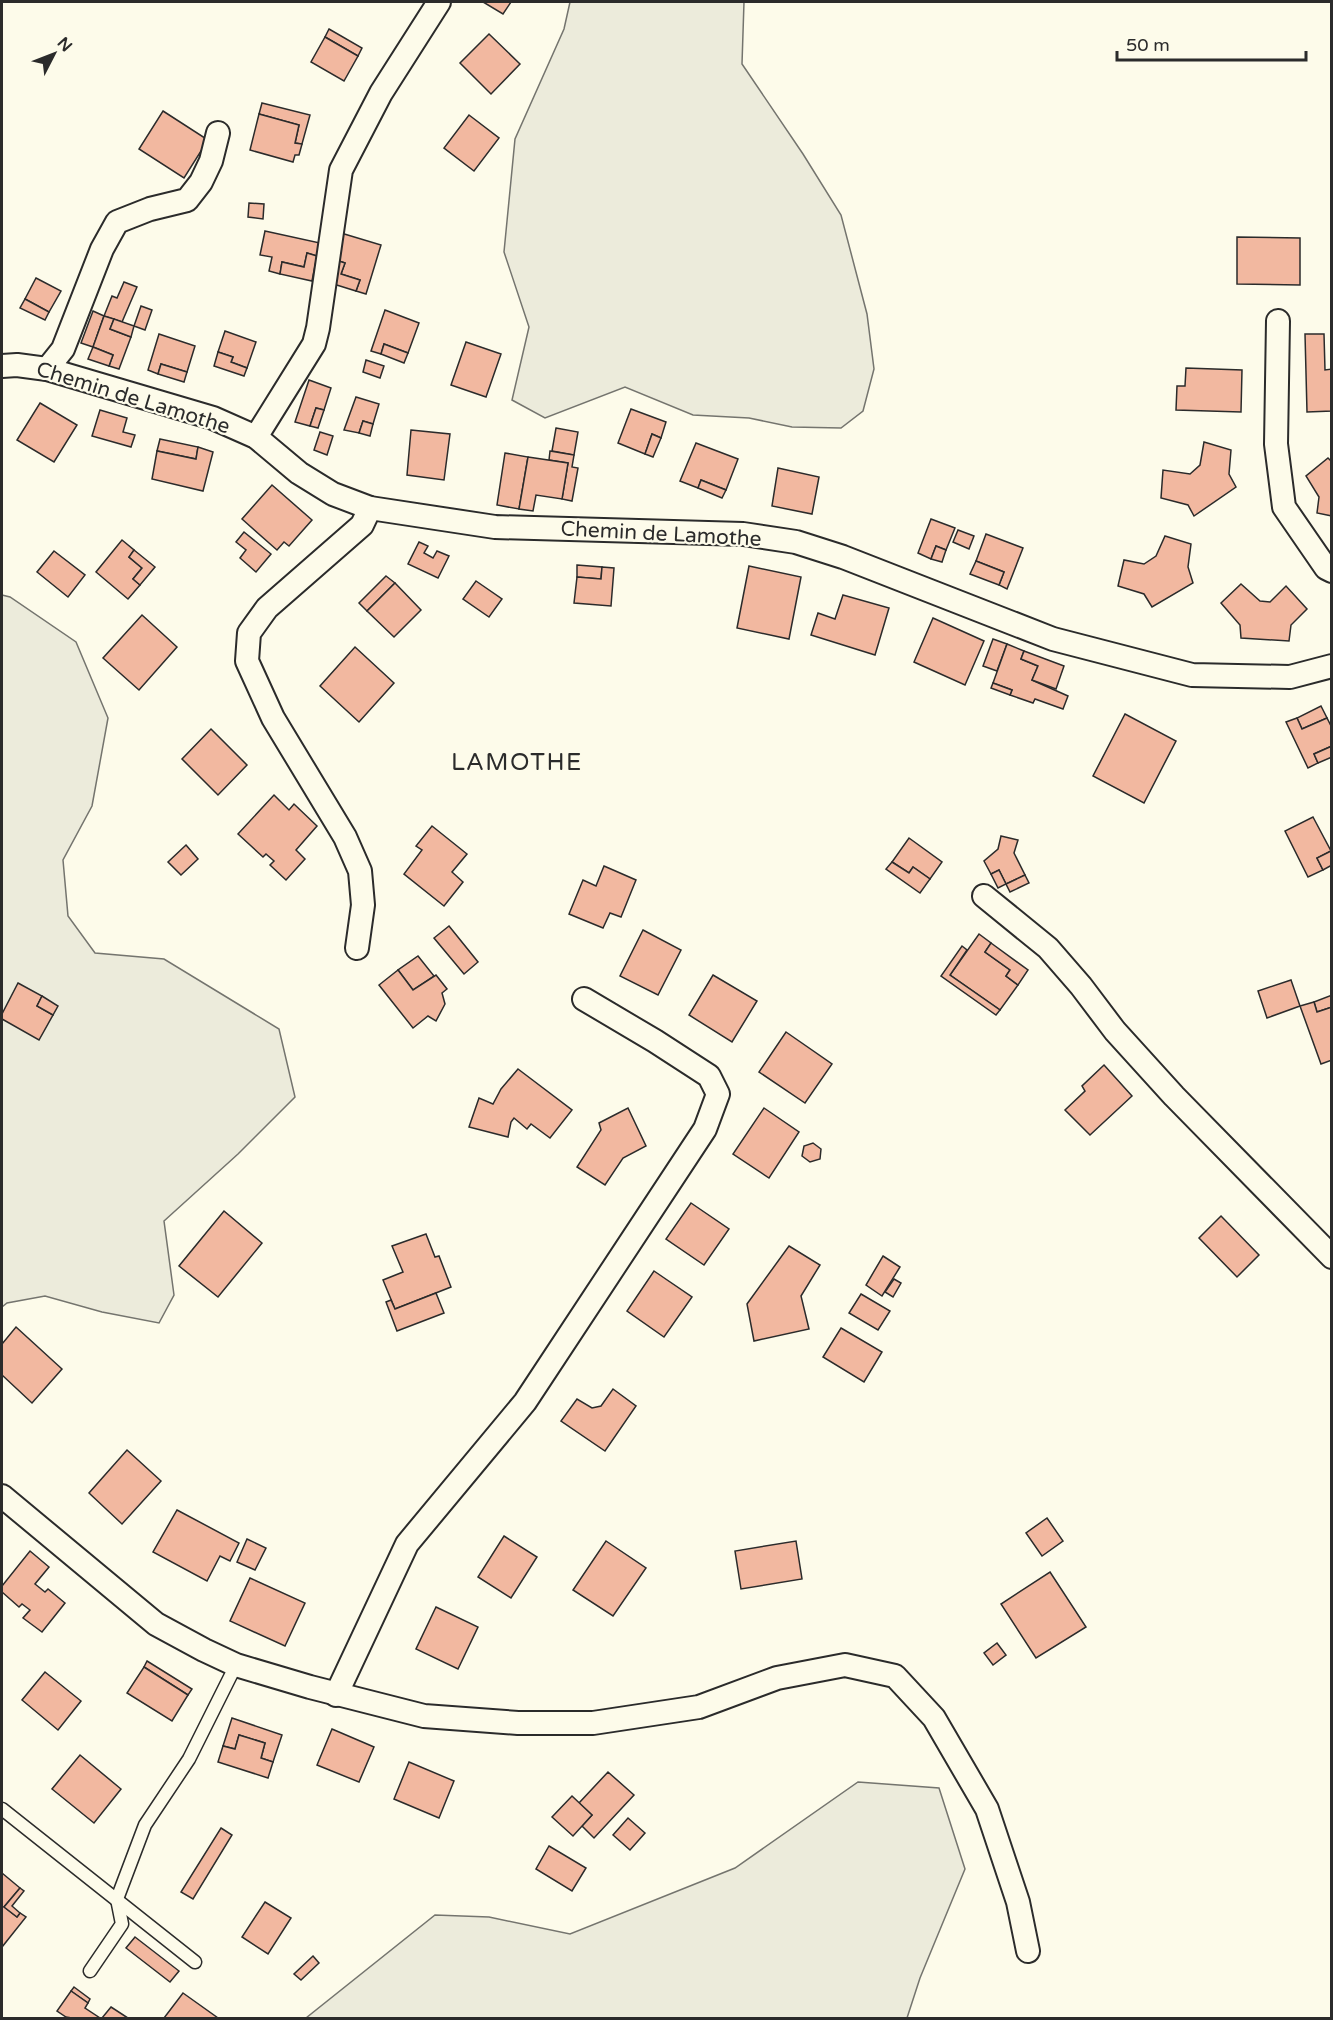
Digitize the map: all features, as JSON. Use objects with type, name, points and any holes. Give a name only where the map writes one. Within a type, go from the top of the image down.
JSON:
[{"type":"street","points":[[256,437],[314,344],[341,170],[381,93],[439,2]]},
{"type":"street","points":[[47,369],[63,349],[102,249],[117,222],[150,209],[187,200],[201,182],[211,161],[218,133]]},
{"type":"street","points":[[1278,321],[1276,444],[1284,507],[1326,568],[1332,572]]},
{"type":"street","name":"Chemin de Lamothe","points":[[2,366],[17,365],[47,369],[213,418],[256,437],[299,473],[324,489],[370,508],[495,527],[743,534],[796,542],[843,557],[1053,639],[1192,675],[1290,677],[1332,666]]},
{"type":"street","points":[[357,948],[363,905],[360,871],[345,837],[273,718],[247,661],[249,633],[267,608],[362,525],[370,508]]},
{"type":"street","points":[[984,896],[1048,948],[1081,986],[1115,1031],[1174,1096],[1332,1257]]},
{"type":"street","points":[[336,1695],[407,1544],[525,1402],[705,1129],[718,1094],[709,1076],[584,999]]},
{"type":"street","points":[[2,1496],[156,1624],[204,1650],[237,1665],[336,1695],[424,1716],[518,1724],[584,1723],[699,1707],[777,1678],[845,1665],[895,1676],[934,1718],[987,1809],[1018,1902],[1028,1951]]},
{"type":"lane","points":[[90,1971],[122,1924],[117,1899],[145,1825],[189,1759],[237,1665]]},
{"type":"lane","points":[[2,1809],[195,1962]]},
{"type":"shaded area","points":[[570,2],[744,2],[742,64],[841,215],[867,314],[874,369],[863,411],[841,428],[792,427],[749,418],[693,415],[625,387],[545,418],[512,400],[529,327],[504,252],[515,139],[564,29]]},
{"type":"shaded area","points":[[2,595],[10,597],[76,642],[108,718],[92,806],[63,860],[68,916],[95,953],[164,959],[279,1029],[295,1097],[238,1154],[164,1221],[174,1295],[159,1323],[102,1312],[45,1296],[7,1303],[2,1307]]},
{"type":"shaded area","points":[[858,1782],[939,1788],[965,1869],[920,1978],[907,2018],[306,2018],[435,1915],[489,1917],[570,1934],[735,1868]]},
{"type":"building","points":[[483,2],[511,2],[503,14]]},
{"type":"building","points":[[329,29],[362,48],[358,56],[325,37]]},
{"type":"building","points":[[489,34],[520,64],[491,94],[460,63]]},
{"type":"building","points":[[325,37],[358,56],[344,81],[311,62]]},
{"type":"building","points":[[262,103],[310,115],[302,144],[295,143],[299,125],[259,114]]},
{"type":"building","points":[[163,111],[208,140],[184,178],[139,149]]},
{"type":"building","points":[[259,114],[299,125],[295,143],[302,144],[299,155],[295,155],[293,162],[250,150]]},
{"type":"building","points":[[469,115],[499,138],[474,171],[444,148]]},
{"type":"building","points":[[249,203],[264,204],[263,219],[248,217]]},
{"type":"building","points":[[265,231],[320,243],[317,256],[307,253],[304,267],[282,262],[280,274],[269,271],[272,257],[260,255]]},
{"type":"building","points":[[341,233],[381,245],[366,294],[356,291],[360,280],[341,274],[345,263],[333,259]]},
{"type":"building","points":[[1237,237],[1300,238],[1300,285],[1237,284]]},
{"type":"building","points":[[307,253],[317,256],[312,281],[280,274],[282,262],[304,267]]},
{"type":"building","points":[[333,259],[345,263],[341,274],[360,280],[356,291],[327,282]]},
{"type":"building","points":[[36,278],[61,291],[49,312],[25,299]]},
{"type":"building","points":[[124,282],[137,287],[122,322],[104,316],[112,296],[117,298]]},
{"type":"building","points":[[25,299],[49,312],[45,320],[20,308]]},
{"type":"building","points":[[141,306],[152,310],[145,330],[134,326]]},
{"type":"building","points":[[385,310],[419,323],[408,353],[384,344],[381,354],[371,351]]},
{"type":"building","points":[[93,311],[104,316],[93,347],[81,343]]},
{"type":"building","points":[[104,316],[114,319],[110,329],[131,337],[119,369],[109,366],[113,355],[93,347]]},
{"type":"building","points":[[114,319],[134,326],[131,337],[110,329]]},
{"type":"building","points":[[225,331],[256,342],[247,368],[231,362],[233,357],[218,352]]},
{"type":"building","points":[[159,334],[195,346],[187,372],[161,364],[158,374],[148,370]]},
{"type":"building","points":[[1305,334],[1324,334],[1325,370],[1332,369],[1332,411],[1307,412]]},
{"type":"building","points":[[466,342],[501,354],[486,397],[451,385]]},
{"type":"building","points":[[384,344],[408,353],[404,363],[381,354]]},
{"type":"building","points":[[93,347],[113,355],[109,366],[88,359]]},
{"type":"building","points":[[218,352],[233,357],[231,362],[247,368],[244,376],[214,366]]},
{"type":"building","points":[[366,360],[384,366],[380,378],[363,372]]},
{"type":"building","points":[[161,364],[187,372],[184,382],[158,374]]},
{"type":"building","points":[[1186,368],[1242,370],[1241,412],[1176,410],[1177,386],[1185,386]]},
{"type":"building","points":[[309,380],[331,388],[324,410],[316,408],[310,426],[295,422]]},
{"type":"building","points":[[356,397],[379,404],[373,424],[363,421],[359,433],[344,430]]},
{"type":"building","points":[[40,403],[77,425],[54,462],[17,440]]},
{"type":"building","points":[[316,408],[324,410],[318,428],[310,426]]},
{"type":"building","points":[[631,409],[666,422],[661,438],[652,434],[645,454],[618,443]]},
{"type":"building","points":[[100,410],[127,418],[123,432],[135,435],[131,447],[92,436]]},
{"type":"building","points":[[363,421],[373,424],[370,436],[359,433]]},
{"type":"building","points":[[556,428],[578,432],[574,455],[552,451]]},
{"type":"building","points":[[411,430],[450,434],[444,480],[407,475]]},
{"type":"building","points":[[320,432],[333,436],[327,455],[314,450]]},
{"type":"building","points":[[652,434],[661,438],[653,457],[645,454]]},
{"type":"building","points":[[160,439],[198,447],[196,459],[157,451]]},
{"type":"building","points":[[1204,442],[1231,450],[1229,474],[1236,487],[1194,516],[1188,505],[1161,498],[1163,470],[1190,474],[1200,465]]},
{"type":"building","points":[[696,443],[738,459],[726,490],[701,480],[698,488],[680,481]]},
{"type":"building","points":[[198,447],[213,452],[203,491],[152,479],[157,451],[196,459]]},
{"type":"building","points":[[550,451],[574,455],[572,467],[578,468],[572,501],[562,499],[568,463],[549,460]]},
{"type":"building","points":[[505,453],[528,457],[519,509],[497,505]]},
{"type":"building","points":[[528,457],[568,463],[562,499],[536,495],[533,511],[519,509]]},
{"type":"building","points":[[1328,458],[1332,462],[1332,516],[1317,513],[1319,497],[1306,476]]},
{"type":"building","points":[[778,468],[819,477],[812,514],[772,506]]},
{"type":"building","points":[[701,480],[726,490],[722,498],[698,488]]},
{"type":"building","points":[[272,485],[312,520],[289,546],[284,542],[277,550],[242,519]]},
{"type":"building","points":[[931,519],[955,528],[946,550],[936,546],[931,559],[918,553]]},
{"type":"building","points":[[958,530],[974,536],[969,549],[953,542]]},
{"type":"building","points":[[244,532],[271,554],[256,572],[240,558],[246,550],[236,542]]},
{"type":"building","points":[[986,534],[1023,548],[1007,589],[999,585],[1004,572],[976,561]]},
{"type":"building","points":[[1165,536],[1191,544],[1188,567],[1193,583],[1152,607],[1144,594],[1118,586],[1124,560],[1144,564],[1156,556]]},
{"type":"building","points":[[122,540],[134,550],[129,557],[142,568],[133,579],[140,585],[128,599],[96,572]]},
{"type":"building","points":[[419,542],[428,546],[424,553],[433,558],[437,551],[449,556],[438,578],[408,564]]},
{"type":"building","points":[[936,546],[946,550],[942,562],[931,559]]},
{"type":"building","points":[[134,550],[155,567],[140,585],[133,579],[142,568],[129,557]]},
{"type":"building","points":[[54,551],[85,575],[68,597],[37,572]]},
{"type":"building","points":[[976,561],[1004,572],[999,585],[970,574]]},
{"type":"building","points":[[577,565],[602,567],[601,579],[577,577]]},
{"type":"building","points":[[749,566],[801,577],[789,639],[737,628]]},
{"type":"building","points":[[602,567],[614,568],[611,606],[574,603],[577,577],[601,579]]},
{"type":"building","points":[[386,576],[395,583],[367,611],[359,603]]},
{"type":"building","points":[[476,581],[502,599],[489,617],[463,599]]},
{"type":"building","points":[[395,583],[421,610],[394,637],[367,611]]},
{"type":"building","points":[[1241,584],[1260,601],[1270,602],[1286,586],[1307,609],[1291,625],[1289,641],[1241,638],[1240,625],[1221,603]]},
{"type":"building","points":[[843,595],[889,608],[875,655],[811,635],[818,613],[835,619]]},
{"type":"building","points":[[142,615],[177,647],[139,690],[103,658]]},
{"type":"building","points":[[933,618],[984,641],[965,685],[914,662]]},
{"type":"building","points":[[993,639],[1007,644],[997,671],[983,666]]},
{"type":"building","points":[[1007,644],[1024,651],[1021,659],[1038,666],[1032,680],[1068,696],[1063,709],[1035,699],[1033,703],[1010,695],[1012,690],[993,683]]},
{"type":"building","points":[[355,647],[394,683],[359,722],[320,686]]},
{"type":"building","points":[[1024,651],[1064,666],[1056,689],[1032,680],[1038,666],[1021,659]]},
{"type":"building","points":[[993,683],[1012,690],[1010,695],[991,688]]},
{"type":"building","points":[[1321,706],[1327,718],[1302,729],[1297,718]]},
{"type":"building","points":[[1125,714],[1176,741],[1144,803],[1093,776]]},
{"type":"building","points":[[1297,718],[1302,729],[1327,718],[1332,728],[1332,746],[1314,754],[1318,763],[1308,768],[1286,722]]},
{"type":"building","points":[[211,729],[247,765],[218,795],[182,759]]},
{"type":"building","points":[[1332,746],[1332,757],[1318,763],[1314,754]]},
{"type":"building","points":[[274,795],[289,810],[294,804],[317,826],[296,850],[305,859],[286,880],[270,865],[274,861],[266,854],[263,857],[238,834]]},
{"type":"building","points":[[1313,817],[1331,851],[1317,858],[1323,870],[1308,877],[1285,831]]},
{"type":"building","points":[[432,826],[467,854],[452,872],[463,882],[444,906],[404,874],[422,850],[416,846]]},
{"type":"building","points":[[1001,836],[1018,840],[1014,853],[1025,875],[1006,884],[999,870],[991,874],[984,861],[998,849]]},
{"type":"building","points":[[909,838],[942,862],[930,879],[913,867],[909,873],[892,862]]},
{"type":"building","points":[[186,845],[198,859],[181,875],[168,862]]},
{"type":"building","points":[[1331,851],[1332,865],[1323,870],[1317,858]]},
{"type":"building","points":[[892,862],[909,873],[913,867],[930,879],[920,893],[886,869]]},
{"type":"building","points":[[604,866],[636,880],[621,917],[610,913],[603,928],[569,914],[583,880],[596,886]]},
{"type":"building","points":[[999,870],[1006,884],[998,888],[991,874]]},
{"type":"building","points":[[1025,875],[1029,883],[1010,892],[1006,884]]},
{"type":"building","points":[[449,926],[478,962],[464,974],[434,938]]},
{"type":"building","points":[[643,930],[681,950],[658,995],[620,976]]},
{"type":"building","points":[[979,934],[991,943],[985,952],[1010,970],[1006,976],[1018,985],[1000,1010],[950,975]]},
{"type":"building","points":[[991,943],[1028,970],[1018,985],[1006,976],[1010,970],[985,952]]},
{"type":"building","points":[[962,946],[967,950],[950,975],[1000,1010],[996,1015],[941,976]]},
{"type":"building","points":[[418,956],[434,976],[413,990],[398,970]]},
{"type":"building","points":[[398,970],[413,990],[436,975],[447,989],[442,993],[445,1004],[436,1021],[428,1016],[413,1028],[379,985]]},
{"type":"building","points":[[713,975],[757,1001],[732,1042],[689,1015]]},
{"type":"building","points":[[1291,980],[1300,1006],[1267,1018],[1258,991]]},
{"type":"building","points":[[18,983],[42,996],[37,1006],[53,1015],[39,1040],[2,1019],[2,1014]]},
{"type":"building","points":[[1332,995],[1332,1007],[1317,1012],[1314,1002]]},
{"type":"building","points":[[42,996],[58,1006],[53,1015],[37,1006]]},
{"type":"building","points":[[1314,1002],[1317,1012],[1332,1007],[1332,1060],[1321,1064],[1300,1006]]},
{"type":"building","points":[[786,1032],[832,1064],[805,1103],[759,1072]]},
{"type":"building","points":[[1104,1065],[1132,1096],[1090,1135],[1065,1110],[1085,1091],[1082,1086]]},
{"type":"building","points":[[518,1069],[572,1110],[550,1138],[531,1124],[527,1129],[514,1118],[508,1137],[469,1127],[479,1098],[493,1104],[501,1089]]},
{"type":"building","points":[[628,1108],[646,1146],[623,1158],[605,1185],[577,1167],[601,1130],[599,1123]]},
{"type":"building","points":[[764,1108],[799,1132],[769,1178],[733,1154]]},
{"type":"building","points":[[813,1143],[821,1149],[820,1159],[810,1162],[802,1156],[804,1146]]},
{"type":"building","points":[[691,1203],[729,1229],[704,1265],[666,1239]]},
{"type":"building","points":[[224,1211],[262,1243],[218,1297],[179,1266]]},
{"type":"building","points":[[1221,1216],[1259,1255],[1237,1277],[1199,1238]]},
{"type":"building","points":[[426,1234],[435,1257],[439,1256],[451,1287],[395,1309],[383,1280],[403,1272],[392,1246]]},
{"type":"building","points":[[789,1246],[820,1265],[801,1296],[809,1329],[754,1341],[747,1304]]},
{"type":"building","points":[[883,1256],[900,1267],[882,1296],[866,1285]]},
{"type":"building","points":[[654,1271],[692,1297],[664,1337],[627,1311]]},
{"type":"building","points":[[894,1279],[901,1283],[893,1297],[885,1292]]},
{"type":"building","points":[[436,1293],[444,1313],[397,1331],[386,1302],[391,1300],[395,1309]]},
{"type":"building","points":[[861,1294],[890,1311],[878,1330],[849,1313]]},
{"type":"building","points":[[16,1327],[62,1369],[32,1403],[2,1375],[2,1344]]},
{"type":"building","points":[[841,1328],[882,1352],[864,1382],[823,1357]]},
{"type":"building","points":[[613,1389],[636,1406],[605,1451],[561,1421],[577,1399],[592,1408],[601,1406]]},
{"type":"building","points":[[127,1450],[161,1481],[122,1524],[89,1493]]},
{"type":"building","points":[[177,1510],[239,1543],[230,1561],[220,1556],[207,1581],[153,1552]]},
{"type":"building","points":[[1047,1518],[1063,1541],[1042,1556],[1026,1533]]},
{"type":"building","points":[[504,1536],[537,1557],[511,1598],[478,1577]]},
{"type":"building","points":[[247,1539],[266,1548],[255,1570],[237,1562]]},
{"type":"building","points":[[606,1541],[646,1568],[613,1616],[573,1590]]},
{"type":"building","points":[[796,1541],[802,1579],[741,1589],[735,1551]]},
{"type":"building","points":[[30,1551],[49,1567],[35,1584],[45,1592],[48,1589],[65,1603],[42,1632],[23,1618],[30,1610],[22,1604],[19,1607],[2,1592],[2,1586]]},
{"type":"building","points":[[1050,1572],[1086,1627],[1036,1658],[1001,1604]]},
{"type":"building","points":[[250,1578],[305,1603],[285,1646],[230,1621]]},
{"type":"building","points":[[436,1607],[478,1627],[458,1669],[416,1649]]},
{"type":"building","points":[[997,1643],[1006,1655],[993,1665],[984,1653]]},
{"type":"building","points":[[147,1661],[192,1689],[188,1695],[144,1667]]},
{"type":"building","points":[[144,1667],[188,1695],[172,1721],[127,1693]]},
{"type":"building","points":[[45,1672],[81,1701],[58,1730],[22,1700]]},
{"type":"building","points":[[232,1718],[282,1735],[273,1762],[261,1758],[265,1743],[239,1735],[235,1749],[223,1746]]},
{"type":"building","points":[[332,1729],[374,1747],[359,1782],[317,1765]]},
{"type":"building","points":[[239,1735],[265,1743],[261,1758],[273,1762],[268,1778],[218,1762],[223,1746],[235,1749]]},
{"type":"building","points":[[80,1755],[121,1789],[94,1823],[52,1789]]},
{"type":"building","points":[[409,1762],[454,1781],[439,1818],[394,1799]]},
{"type":"building","points":[[608,1772],[634,1795],[594,1838],[582,1826],[592,1815],[579,1803]]},
{"type":"building","points":[[572,1796],[592,1815],[573,1836],[552,1817]]},
{"type":"building","points":[[628,1818],[645,1833],[630,1850],[613,1835]]},
{"type":"building","points":[[221,1828],[232,1835],[193,1899],[181,1892]]},
{"type":"building","points":[[549,1846],[586,1868],[572,1891],[536,1869]]},
{"type":"building","points":[[2,1873],[20,1888],[4,1907],[17,1917],[20,1913],[26,1917],[2,1947]]},
{"type":"building","points":[[20,1888],[24,1891],[12,1906],[20,1913],[17,1917],[4,1907]]},
{"type":"building","points":[[265,1902],[291,1918],[268,1954],[242,1937]]},
{"type":"building","points":[[135,1937],[179,1971],[170,1982],[126,1948]]},
{"type":"building","points":[[313,1956],[319,1963],[301,1980],[294,1974]]},
{"type":"building","points":[[74,1987],[90,1999],[88,2003],[71,1991]]},
{"type":"building","points":[[71,1991],[88,2003],[85,2008],[100,2018],[72,2018],[57,2011]]},
{"type":"building","points":[[183,1993],[218,2018],[164,2018]]},
{"type":"building","points":[[111,2007],[128,2018],[102,2018]]},
{"type":"district","name":"LAMOTHE","points":[[517,762]]}]
